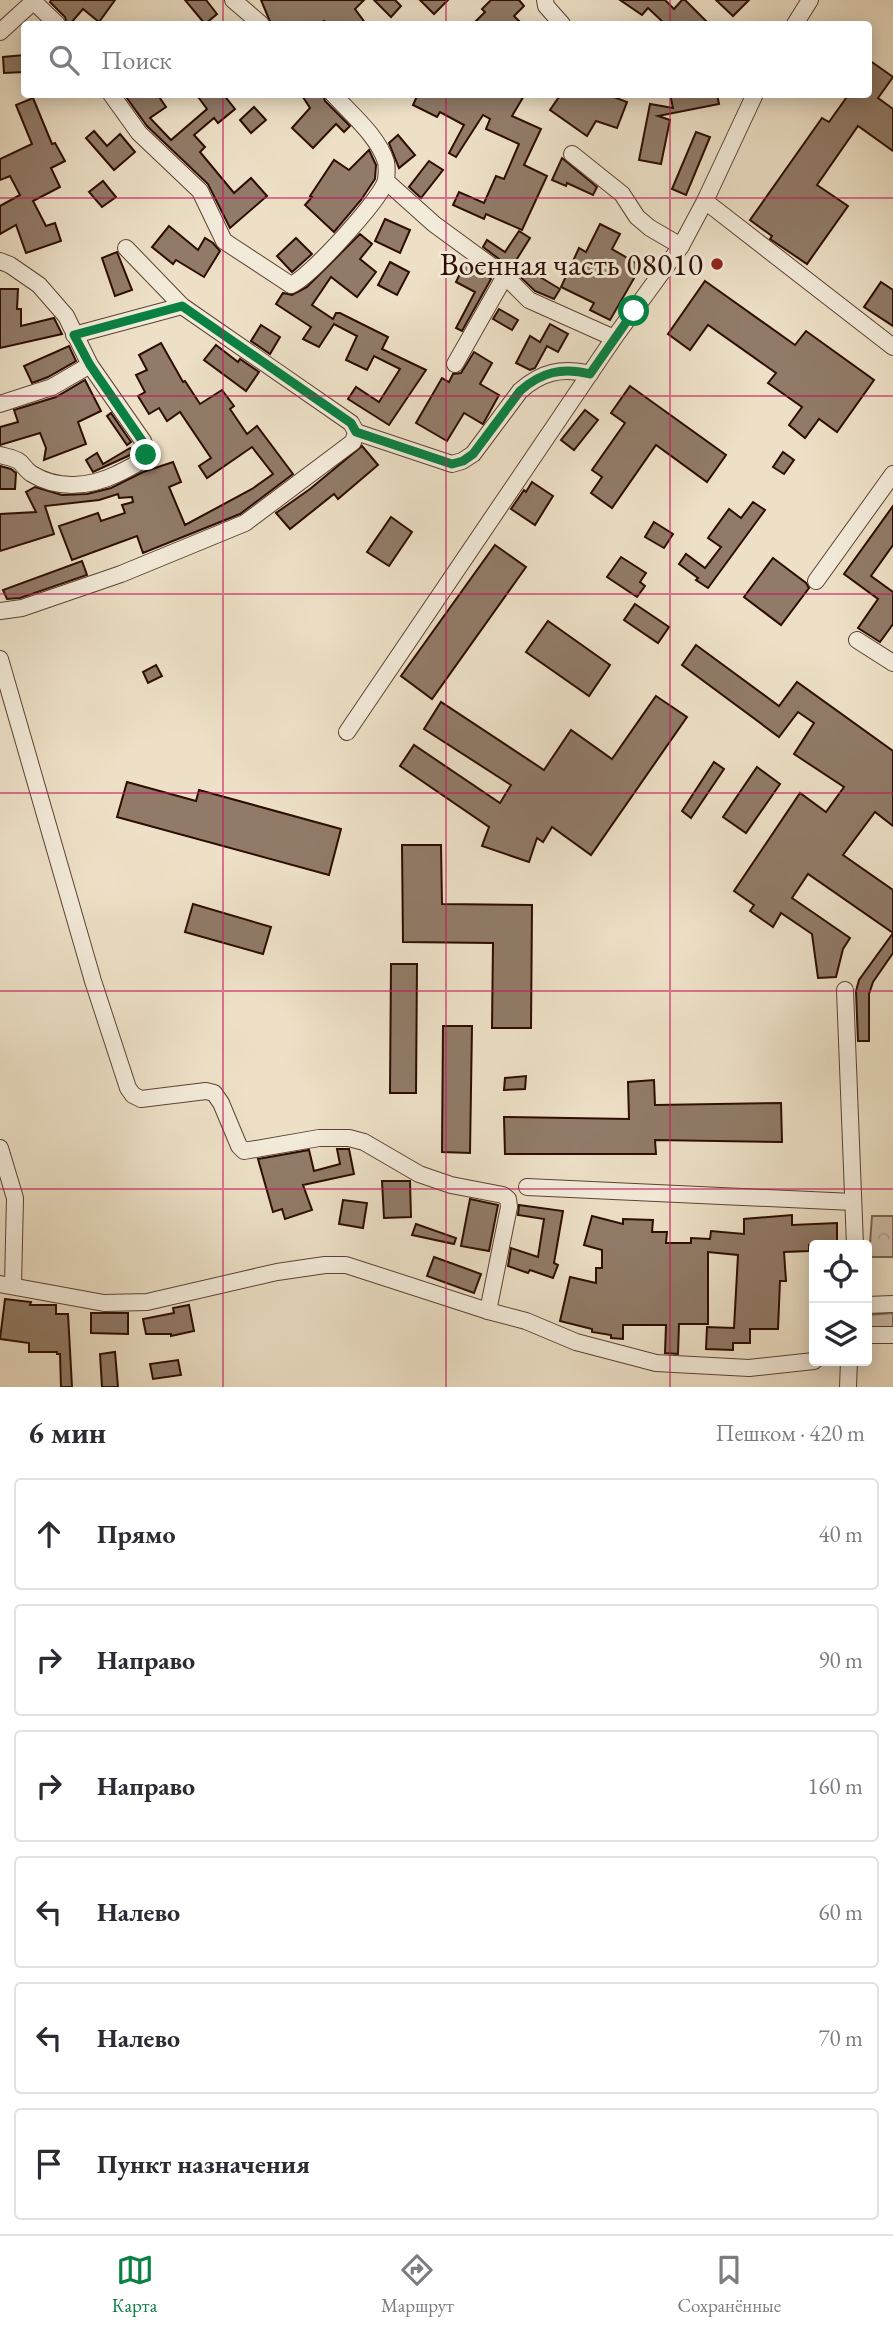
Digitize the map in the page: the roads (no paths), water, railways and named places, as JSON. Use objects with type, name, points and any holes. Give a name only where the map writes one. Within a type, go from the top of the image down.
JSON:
[{"type":"street","points":[[233,0],[258,21]]},
{"type":"street","points":[[545,0],[546,6],[559,21]]},
{"type":"street","points":[[797,21],[810,0]]},
{"type":"street","points":[[0,32],[34,1],[54,21]]},
{"type":"street","points":[[114,98],[139,133],[200,191],[224,241],[291,285],[305,277],[370,205],[386,181],[387,164],[379,145],[337,98]]},
{"type":"street","points":[[346,732],[614,338],[681,246],[753,98]]},
{"type":"street","points":[[572,154],[622,194],[637,217],[650,228],[681,246]]},
{"type":"street","points":[[386,181],[434,224],[505,276],[529,300],[614,338]]},
{"type":"street","points":[[705,201],[893,347]]},
{"type":"street","points":[[0,611],[22,608],[121,574],[245,523],[354,442],[356,432],[351,423],[182,306],[126,248]]},
{"type":"street","points":[[0,261],[39,285],[66,316],[90,365],[143,442],[147,452],[139,463],[95,484],[75,485],[52,482],[31,473],[18,460],[0,454]]},
{"type":"street","points":[[455,364],[505,276]]},
{"type":"street","points":[[74,335],[182,306]]},
{"type":"street","points":[[0,404],[52,387],[90,365]]},
{"type":"street","points":[[356,432],[452,464],[473,454],[529,382],[559,370],[590,374]]},
{"type":"street","points":[[816,581],[893,474]]},
{"type":"street","points":[[857,640],[893,663]]},
{"type":"street","points":[[0,659],[93,981],[128,1088],[133,1095],[141,1099],[206,1091],[214,1093],[241,1150],[244,1151],[319,1139],[349,1138],[364,1142],[419,1174],[451,1185],[503,1195],[508,1199],[509,1207],[488,1311]]},
{"type":"street","points":[[845,990],[855,1240]]},
{"type":"street","points":[[0,1147],[15,1198],[7,1284],[104,1303],[147,1302],[277,1272],[325,1265],[346,1265],[526,1321],[576,1342],[656,1363],[749,1368],[809,1362]]},
{"type":"street","points":[[527,1187],[853,1202]]},
{"type":"street","points":[[872,1306],[893,1304]]},
{"type":"street","points":[[872,1335],[893,1335]]},
{"type":"street","points":[[848,1387],[849,1366]]},
{"type":"place","name":"Военная часть 08010","points":[[717,264]]}]
